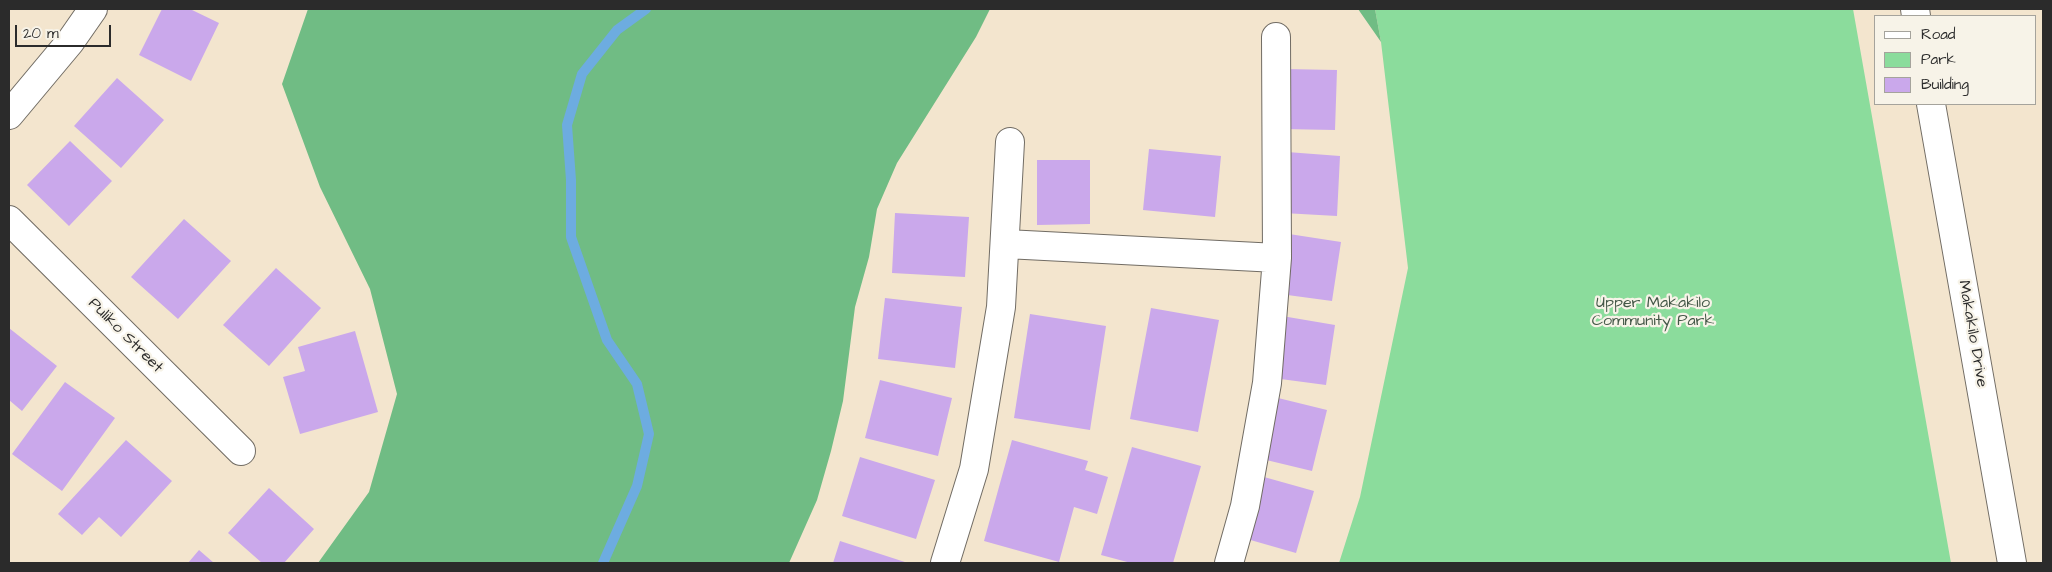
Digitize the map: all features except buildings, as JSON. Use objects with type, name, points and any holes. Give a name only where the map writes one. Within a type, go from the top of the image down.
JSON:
[{"type":"main road","points":[[9,115],[70,42],[93,9]]},
{"type":"main road","points":[[1229,563],[1245,506],[1267,383],[1277,258],[1276,37]]},
{"type":"main road","name":"Makakilo Drive","points":[[1931,105],[2012,563]]},
{"type":"main road","points":[[945,563],[974,469],[1001,307],[1006,244],[1010,142]]},
{"type":"main road","name":"Puliko Street","points":[[9,220],[241,451]]},
{"type":"main road","points":[[1006,244],[1277,258]]},
{"type":"green space","points":[[308,9],[990,9],[976,37],[897,163],[877,209],[869,257],[855,307],[843,401],[831,451],[817,500],[789,563],[318,563],[369,492],[397,394],[370,289],[320,187],[282,84]]},
{"type":"green space","points":[[1358,9],[1375,9],[1381,42]]},
{"type":"green space","name":"Upper Makakilo Community Park","points":[[1375,9],[1853,9],[1951,563],[1339,563],[1360,497],[1408,268],[1381,42]]},
{"type":"waterway","points":[[603,563],[637,486],[649,434],[637,384],[607,340],[571,237],[571,180],[567,125],[582,74],[617,30],[646,9]]}]
